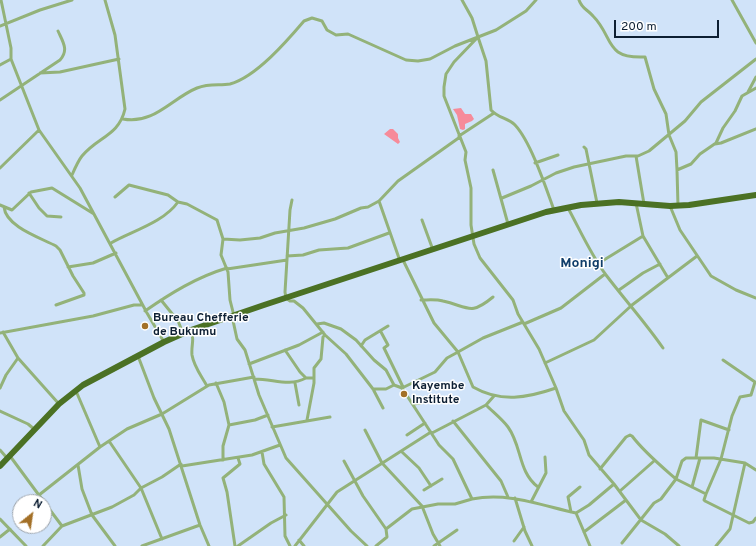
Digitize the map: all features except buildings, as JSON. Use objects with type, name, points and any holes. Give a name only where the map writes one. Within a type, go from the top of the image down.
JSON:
[{"type":"highway","points":[[0,466],[59,404],[76,391],[164,342],[191,330],[554,210],[619,202],[678,206],[756,195]]},
{"type":"street","points":[[1,0],[11,48],[11,59],[20,86],[39,130],[72,175],[96,215],[145,311],[164,342]]},
{"type":"street","points":[[0,26],[40,10],[72,0]]},
{"type":"street","points":[[72,175],[83,154],[116,128],[123,119],[125,109],[115,35],[105,0]]},
{"type":"street","points":[[462,0],[472,18],[485,56],[491,110],[515,126],[528,147],[554,210]]},
{"type":"street","points":[[123,119],[136,120],[150,116],[167,108],[196,88],[213,83],[230,84],[242,78],[263,65],[304,21],[312,18],[322,21],[327,30],[336,35],[348,34],[406,60],[418,61],[430,59],[514,20],[526,11],[536,0]]},
{"type":"street","points":[[579,0],[582,8],[593,16],[611,45],[620,54],[645,57],[654,88],[666,114],[669,135],[676,152],[678,206]]},
{"type":"street","points":[[732,0],[756,43]]},
{"type":"street","points":[[0,100],[60,60],[65,55],[64,45],[58,31]]},
{"type":"street","points":[[478,37],[454,62],[446,74],[444,96],[466,152],[464,160],[471,188],[471,225],[473,237],[480,258],[510,293],[524,323],[534,338],[556,388],[564,411],[584,440],[589,455],[620,491],[641,520],[666,534],[679,546]]},
{"type":"street","points":[[0,65],[11,59]]},
{"type":"street","points":[[39,73],[60,72],[119,59]]},
{"type":"street","points":[[502,198],[542,181],[556,173],[589,164],[636,156],[649,151],[685,120],[700,102],[756,59]]},
{"type":"street","points":[[748,92],[756,77]]},
{"type":"street","points":[[677,170],[691,164],[700,154],[715,144],[742,96],[756,88]]},
{"type":"street","points":[[222,239],[240,240],[260,238],[289,230],[304,228],[335,219],[379,201],[398,181],[494,113]]},
{"type":"street","points":[[715,144],[720,144],[756,129]]},
{"type":"street","points":[[0,168],[39,130]]},
{"type":"street","points":[[584,147],[598,204]]},
{"type":"street","points":[[535,163],[558,155]]},
{"type":"street","points":[[636,156],[644,204]]},
{"type":"street","points":[[493,170],[502,198],[508,225]]},
{"type":"street","points":[[115,197],[129,185],[161,192],[178,202],[187,204],[217,220],[222,239],[221,255],[227,269],[237,339],[244,350],[280,445],[286,458],[367,546]]},
{"type":"street","points":[[0,205],[10,210],[14,209],[29,193],[52,188],[96,215]]},
{"type":"street","points":[[29,193],[39,208],[47,216],[62,216]]},
{"type":"street","points":[[292,200],[284,292],[286,298],[290,301],[294,301],[303,308],[324,334],[346,354],[373,389],[383,408]]},
{"type":"street","points":[[379,201],[389,233],[421,300],[434,323],[458,352],[473,387],[494,396],[522,397],[556,388]]},
{"type":"street","points":[[111,243],[159,218],[174,208],[178,202]]},
{"type":"street","points":[[636,203],[643,236],[668,278]]},
{"type":"street","points":[[670,206],[680,230],[715,280],[756,298]]},
{"type":"street","points":[[4,207],[8,217],[24,230],[56,246],[60,250],[84,295],[56,305]]},
{"type":"street","points":[[568,208],[605,274],[631,307],[637,311],[663,348]]},
{"type":"street","points":[[422,220],[434,250]]},
{"type":"street","points":[[145,311],[187,283],[211,272],[303,255],[319,250],[348,248],[389,233]]},
{"type":"street","points":[[599,263],[643,236]]},
{"type":"street","points":[[68,267],[93,263],[116,253]]},
{"type":"street","points":[[545,363],[594,340],[631,307],[697,256]]},
{"type":"street","points":[[619,290],[643,273],[660,264]]},
{"type":"street","points":[[373,389],[386,389],[394,385],[402,387],[435,372],[447,358],[483,338],[560,308],[605,274]]},
{"type":"street","points":[[421,300],[442,301],[472,310],[482,306],[493,297]]},
{"type":"street","points":[[161,300],[178,322],[183,333]]},
{"type":"street","points":[[59,404],[18,358],[2,332],[94,316],[134,305],[142,305]]},
{"type":"street","points":[[317,324],[324,323],[341,329],[386,370],[394,385]]},
{"type":"street","points":[[361,346],[365,340],[381,332],[388,326]]},
{"type":"street","points":[[191,330],[193,336],[191,348],[194,366],[208,386]]},
{"type":"street","points":[[381,332],[388,345],[384,348],[402,387],[439,445],[453,459],[459,468],[472,499]]},
{"type":"street","points":[[249,364],[324,334]]},
{"type":"street","points":[[307,420],[314,378],[314,368],[321,359],[324,334]]},
{"type":"street","points":[[285,350],[306,378]]},
{"type":"street","points":[[138,356],[154,398],[169,429],[200,525],[209,546]]},
{"type":"street","points":[[0,388],[6,375],[18,358]]},
{"type":"street","points":[[723,360],[755,382],[751,395],[740,398],[721,459],[704,500],[749,523],[753,522],[756,518]]},
{"type":"street","points":[[386,370],[393,366]]},
{"type":"street","points":[[40,494],[100,447],[127,429],[162,414],[208,386],[216,383],[255,378],[295,383],[306,378],[314,378]]},
{"type":"street","points":[[216,383],[224,402],[229,426],[223,446],[223,460]]},
{"type":"street","points":[[295,383],[299,405]]},
{"type":"street","points":[[76,391],[100,447]]},
{"type":"street","points":[[294,546],[337,492],[355,479],[402,452],[432,432],[486,405],[494,396]]},
{"type":"street","points":[[414,404],[450,400]]},
{"type":"street","points":[[486,405],[509,428],[526,472],[532,483],[538,487]]},
{"type":"street","points":[[0,411],[28,424],[34,429]]},
{"type":"street","points":[[229,426],[268,415]]},
{"type":"street","points":[[272,427],[330,417]]},
{"type":"street","points":[[692,487],[698,458],[701,420],[705,419],[729,430]]},
{"type":"street","points":[[453,421],[501,481],[508,497]]},
{"type":"street","points":[[407,435],[425,423]]},
{"type":"street","points":[[366,430],[382,464],[422,506],[439,544]]},
{"type":"street","points":[[600,469],[626,437],[630,435],[654,461],[676,479],[706,494]]},
{"type":"street","points":[[109,441],[141,488],[162,539]]},
{"type":"street","points":[[43,546],[62,526],[92,516],[134,495],[141,488],[181,465],[238,458],[262,452],[280,445]]},
{"type":"street","points":[[0,450],[8,457],[38,494]]},
{"type":"street","points":[[262,452],[264,464],[283,494],[286,515],[286,536],[290,546]]},
{"type":"street","points":[[402,452],[419,468],[431,486]]},
{"type":"street","points":[[531,502],[546,473],[545,457]]},
{"type":"street","points":[[235,546],[227,492],[223,478],[240,464],[238,458]]},
{"type":"street","points":[[622,543],[654,503],[661,499],[676,479],[683,458],[721,459],[745,463],[756,470]]},
{"type":"street","points":[[344,461],[363,496],[386,529],[387,537],[376,546]]},
{"type":"street","points":[[620,491],[654,461]]},
{"type":"street","points":[[716,546],[730,529],[745,463]]},
{"type":"street","points":[[78,465],[82,489],[92,516],[115,546]]},
{"type":"street","points":[[424,490],[442,479]]},
{"type":"street","points":[[386,529],[412,509],[422,506],[455,504],[485,497],[515,498],[576,513],[589,505],[614,484]]},
{"type":"street","points":[[571,512],[568,497],[580,487]]},
{"type":"street","points":[[515,498],[532,546]]},
{"type":"street","points":[[584,532],[626,500]]},
{"type":"street","points":[[52,513],[62,526]]},
{"type":"street","points":[[576,513],[590,546]]},
{"type":"street","points":[[238,546],[271,523],[286,515]]},
{"type":"street","points":[[0,519],[26,546]]},
{"type":"street","points":[[142,546],[200,525]]},
{"type":"street","points":[[514,541],[524,527]]},
{"type":"street","points":[[0,537],[10,529]]},
{"type":"street","points":[[434,546],[439,544],[457,530]]},
{"type":"street","points":[[299,540],[304,546]]},
{"type":"shaded area","points":[[461,108],[465,114],[471,114],[474,119],[465,124],[465,129],[463,130],[460,129],[457,115],[453,109]]},
{"type":"shaded area","points":[[390,129],[393,129],[398,134],[400,142],[398,144],[384,134]]},
{"type":"place","name":"Bureau Chefferie de Bukumu","points":[[145,326]]},
{"type":"place","name":"Kayembe Institute","points":[[404,394]]},
{"type":"district","name":"Monigi","points":[[582,264]]}]
